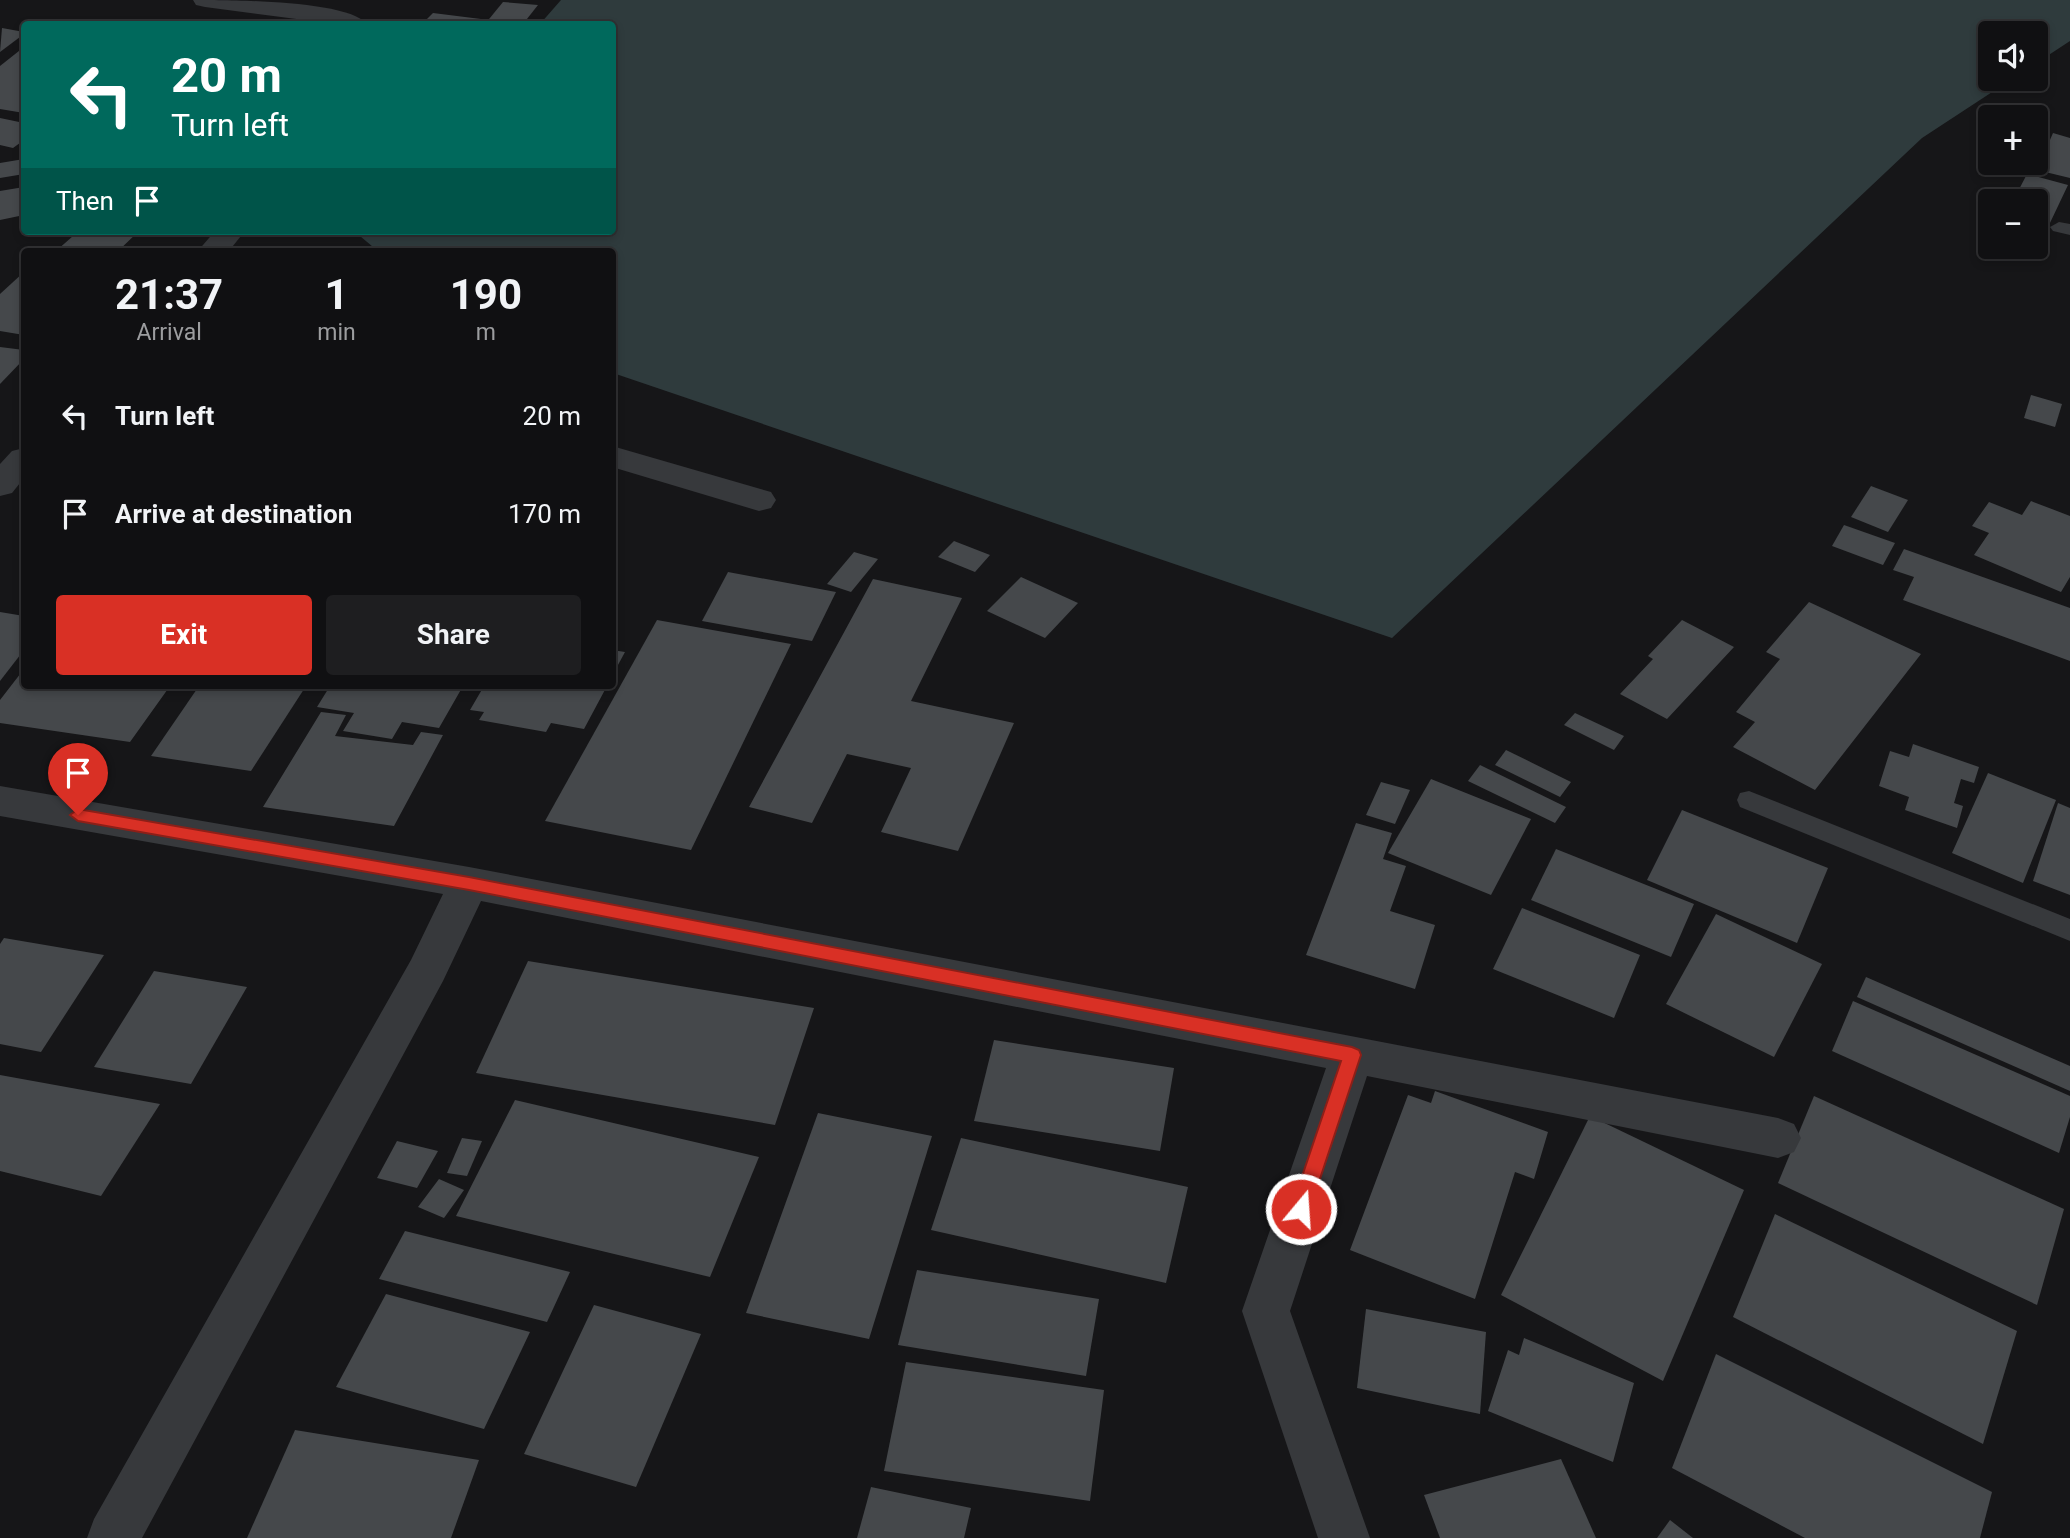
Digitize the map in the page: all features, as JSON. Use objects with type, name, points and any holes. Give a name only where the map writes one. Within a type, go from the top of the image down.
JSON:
[{"type":"street","points":[[205,0],[350,14]]},
{"type":"street","points":[[216,248],[227,235]]},
{"type":"street","points":[[616,457],[759,500]]},
{"type":"street","points":[[0,485],[21,461]]},
{"type":"street","points":[[0,801],[469,883],[1778,1138]]},
{"type":"street","points":[[113,1538],[421,981],[469,883]]},
{"type":"street","points":[[1344,1538],[1266,1311],[1352,1055]]},
{"type":"lane","points":[[1749,800],[2070,930]]},
{"type":"shaded area","points":[[561,0],[2070,0],[2070,41],[2048,55],[2048,21],[1978,21],[1978,91],[1994,91],[1922,138],[1392,638],[616,374],[616,248],[374,248],[359,235],[616,235],[616,21],[543,21]]},
{"type":"building","points":[[503,2],[538,5],[525,21],[487,21]]},
{"type":"building","points":[[433,13],[481,19],[479,21],[425,21]]},
{"type":"building","points":[[2,28],[21,31],[21,36],[0,52]]},
{"type":"building","points":[[21,49],[21,112],[0,109],[0,66]]},
{"type":"building","points":[[0,118],[21,122],[21,142],[13,148],[0,145]]},
{"type":"building","points":[[2053,133],[2070,138],[2070,178],[2048,173],[2048,145]]},
{"type":"building","points":[[21,160],[21,174],[0,178],[0,163]]},
{"type":"building","points":[[2026,175],[2068,185],[2049,225],[2048,189],[2019,189]]},
{"type":"building","points":[[21,188],[21,216],[0,220],[0,191]]},
{"type":"building","points":[[70,235],[135,235],[121,248],[59,248],[73,236]]},
{"type":"building","points":[[21,275],[21,334],[0,331],[0,294]]},
{"type":"building","points":[[0,347],[21,350],[21,362],[0,384]]},
{"type":"building","points":[[2031,395],[2062,404],[2055,427],[2024,418]]},
{"type":"building","points":[[1871,486],[1908,500],[1888,532],[1851,517]]},
{"type":"building","points":[[2031,501],[2070,516],[2070,577],[2061,592],[1974,555],[1989,533],[1972,526],[1989,502],[2022,515]]},
{"type":"building","points":[[1844,525],[1895,543],[1883,565],[1832,546]]},
{"type":"building","points":[[954,541],[990,555],[975,572],[938,557]]},
{"type":"building","points":[[1904,549],[2070,608],[2070,661],[1903,600],[1914,577],[1893,570]]},
{"type":"building","points":[[854,552],[878,559],[851,592],[827,584]]},
{"type":"building","points":[[728,572],[836,592],[812,641],[702,621]]},
{"type":"building","points":[[1021,577],[1078,603],[1045,638],[987,611]]},
{"type":"building","points":[[873,579],[962,598],[911,701],[1014,723],[958,851],[881,832],[911,768],[847,754],[812,823],[749,807]]},
{"type":"building","points":[[1809,602],[1921,654],[1815,790],[1733,747],[1755,722],[1736,712],[1780,659],[1766,652]]},
{"type":"building","points":[[0,612],[21,616],[21,654],[0,681]]},
{"type":"building","points":[[657,620],[791,644],[691,850],[545,821]]},
{"type":"building","points":[[1682,620],[1734,647],[1667,719],[1620,694],[1653,659],[1648,656]]},
{"type":"building","points":[[616,651],[625,652],[616,669]]},
{"type":"building","points":[[21,673],[21,689],[168,689],[130,742],[0,723],[0,700]]},
{"type":"building","points":[[197,689],[304,689],[251,771],[151,756]]},
{"type":"building","points":[[328,689],[461,689],[439,728],[402,722],[392,739],[343,731],[354,713],[317,707]]},
{"type":"building","points":[[482,689],[605,689],[584,729],[551,723],[546,732],[479,720],[484,712],[470,710]]},
{"type":"building","points":[[321,712],[346,715],[335,736],[413,745],[421,732],[443,735],[394,826],[263,807]]},
{"type":"building","points":[[1575,713],[1624,736],[1614,750],[1564,725]]},
{"type":"building","points":[[1913,744],[1979,767],[1974,783],[1961,779],[1954,803],[1963,806],[1957,828],[1905,810],[1909,797],[1879,786],[1890,751],[1909,757]]},
{"type":"building","points":[[1506,750],[1571,782],[1560,797],[1495,765]]},
{"type":"building","points":[[1480,765],[1566,807],[1555,823],[1468,781]]},
{"type":"building","points":[[1988,773],[2056,800],[2023,883],[1952,853]]},
{"type":"building","points":[[1431,779],[1531,819],[1491,895],[1388,853]]},
{"type":"building","points":[[1381,782],[1410,790],[1395,824],[1366,815]]},
{"type":"building","points":[[2058,803],[2070,808],[2070,895],[2033,881]]},
{"type":"building","points":[[1682,810],[1828,868],[1797,943],[1647,880]]},
{"type":"building","points":[[1356,823],[1392,833],[1383,859],[1406,866],[1390,911],[1435,925],[1415,989],[1306,955]]},
{"type":"building","points":[[1556,849],[1694,904],[1671,957],[1531,900]]},
{"type":"building","points":[[1522,908],[1640,955],[1614,1018],[1493,969]]},
{"type":"building","points":[[1716,914],[1822,964],[1774,1057],[1666,1004]]},
{"type":"building","points":[[4,938],[104,955],[41,1052],[0,1044],[0,944]]},
{"type":"building","points":[[528,961],[814,1008],[775,1125],[476,1073]]},
{"type":"building","points":[[154,971],[247,987],[191,1084],[94,1067]]},
{"type":"building","points":[[1866,977],[2070,1066],[2070,1091],[1857,997]]},
{"type":"building","points":[[1853,1001],[2070,1096],[2070,1117],[2059,1153],[1832,1051]]},
{"type":"building","points":[[994,1040],[1174,1068],[1160,1151],[974,1121]]},
{"type":"building","points":[[0,1075],[160,1104],[101,1196],[0,1171]]},
{"type":"building","points":[[1435,1091],[1548,1132],[1534,1179],[1515,1172],[1475,1299],[1350,1250],[1408,1095],[1431,1103]]},
{"type":"building","points":[[1814,1096],[2064,1209],[2037,1305],[1778,1183]]},
{"type":"building","points":[[515,1100],[759,1157],[710,1277],[456,1216]]},
{"type":"building","points":[[818,1113],[932,1136],[869,1339],[746,1313]]},
{"type":"building","points":[[1590,1116],[1744,1190],[1663,1381],[1501,1295]]},
{"type":"building","points":[[462,1138],[482,1141],[467,1176],[447,1173]]},
{"type":"building","points":[[961,1138],[1188,1187],[1166,1283],[931,1230]]},
{"type":"building","points":[[397,1141],[438,1151],[417,1188],[377,1178]]},
{"type":"building","points":[[439,1179],[464,1190],[444,1218],[418,1207]]},
{"type":"building","points":[[1775,1214],[2017,1331],[1983,1444],[1733,1317]]},
{"type":"building","points":[[405,1231],[570,1272],[547,1322],[379,1279]]},
{"type":"building","points":[[917,1270],[1099,1299],[1086,1376],[898,1345]]},
{"type":"building","points":[[386,1294],[530,1332],[484,1429],[336,1387]]},
{"type":"building","points":[[594,1305],[701,1334],[636,1487],[524,1454]]},
{"type":"building","points":[[1366,1309],[1486,1332],[1480,1414],[1357,1388]]},
{"type":"building","points":[[1524,1338],[1634,1383],[1613,1462],[1488,1411],[1508,1350],[1519,1355]]},
{"type":"building","points":[[1716,1354],[1992,1492],[1980,1538],[1805,1538],[1672,1468]]},
{"type":"building","points":[[906,1362],[1104,1390],[1090,1501],[884,1471]]},
{"type":"building","points":[[295,1430],[479,1460],[451,1538],[247,1538]]},
{"type":"building","points":[[1561,1459],[1596,1538],[1440,1538],[1424,1495]]},
{"type":"building","points":[[871,1487],[971,1508],[964,1538],[857,1538]]},
{"type":"building","points":[[1670,1520],[1693,1538],[1657,1538]]},
{"type":"route","points":[[78,815],[469,883],[1352,1055],[1301,1209]]}]
